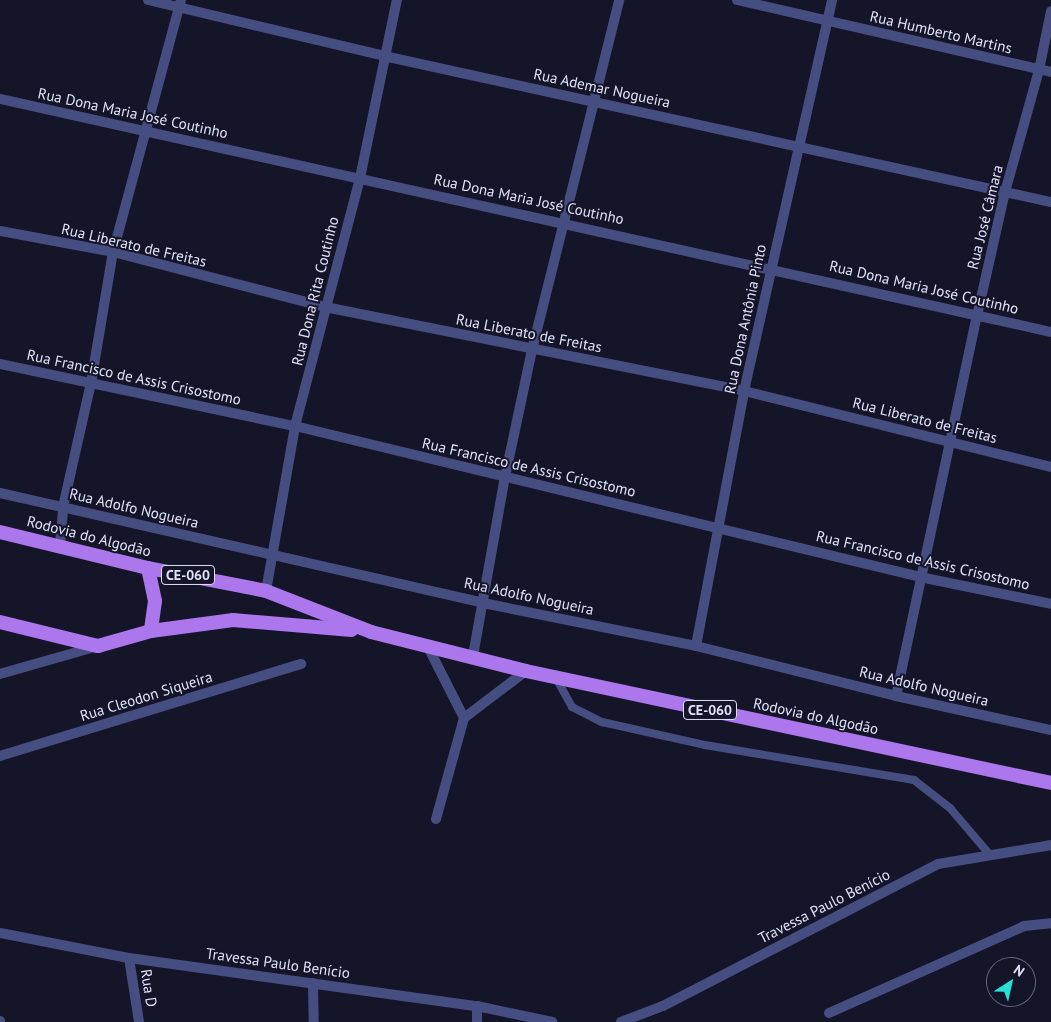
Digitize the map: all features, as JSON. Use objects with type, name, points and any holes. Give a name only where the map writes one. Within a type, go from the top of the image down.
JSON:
[{"type":"main road","name":"Rodovia do Algodão","points":[[1,534],[60,545],[148,568],[266,591],[371,632],[428,647],[473,656],[526,671],[1051,784]]},
{"type":"main road","points":[[148,568],[155,601],[151,631]]},
{"type":"main road","name":"Rodovia do Algodão","points":[[0,622],[98,646],[151,631],[252,620],[371,632]]},
{"type":"street","name":"Rua Ademar Nogueira","points":[[148,0],[180,4],[384,56],[799,145],[1051,202]]},
{"type":"street","name":"Rua Dona Rita Coutinho","points":[[266,591],[295,426],[360,178],[397,0]]},
{"type":"street","points":[[473,656],[505,477],[532,350],[562,221],[619,0]]},
{"type":"street","name":"Rua Humberto Martins","points":[[737,0],[1051,72]]},
{"type":"street","name":"Rua Dona Antônia Pinto","points":[[696,646],[721,528],[744,391],[832,0]]},
{"type":"street","points":[[60,545],[63,507],[91,383],[113,252],[144,131],[180,4]]},
{"type":"street","name":"Rua José Câmara","points":[[896,696],[1005,192],[1039,70],[1051,10]]},
{"type":"street","name":"Rua Dona Maria José Coutinho","points":[[0,99],[772,267],[1051,332]]},
{"type":"street","name":"Rua Liberato de Freitas","points":[[0,231],[113,252],[325,308],[744,391],[1051,467]]},
{"type":"street","name":"Rua Francisco de Assis Crisostomo","points":[[0,364],[295,426],[721,528],[920,578],[1051,604]]},
{"type":"street","name":"Rua Adolfo Nogueira","points":[[0,494],[272,556],[696,646],[896,696],[1051,730]]},
{"type":"street","points":[[0,674],[98,646]]},
{"type":"street","points":[[428,647],[464,718]]},
{"type":"street","name":"Rua Cleodon Siqueira","points":[[0,756],[301,664]]},
{"type":"street","points":[[436,820],[464,718],[526,671]]},
{"type":"street","name":"Travessa Paulo Benício","points":[[621,1022],[663,1006],[938,864],[1051,845]]},
{"type":"street","points":[[829,1013],[1024,926],[1051,923]]},
{"type":"street","name":"Travessa Paulo Benício","points":[[0,933],[129,958],[477,1006],[552,1022]]},
{"type":"street","name":"Rua D","points":[[129,958],[139,1022]]},
{"type":"street","points":[[313,983],[314,1022]]},
{"type":"street","points":[[477,1006],[477,1022]]},
{"type":"lane","points":[[556,678],[572,707],[602,722],[705,745],[914,780],[950,808],[990,855]]}]
